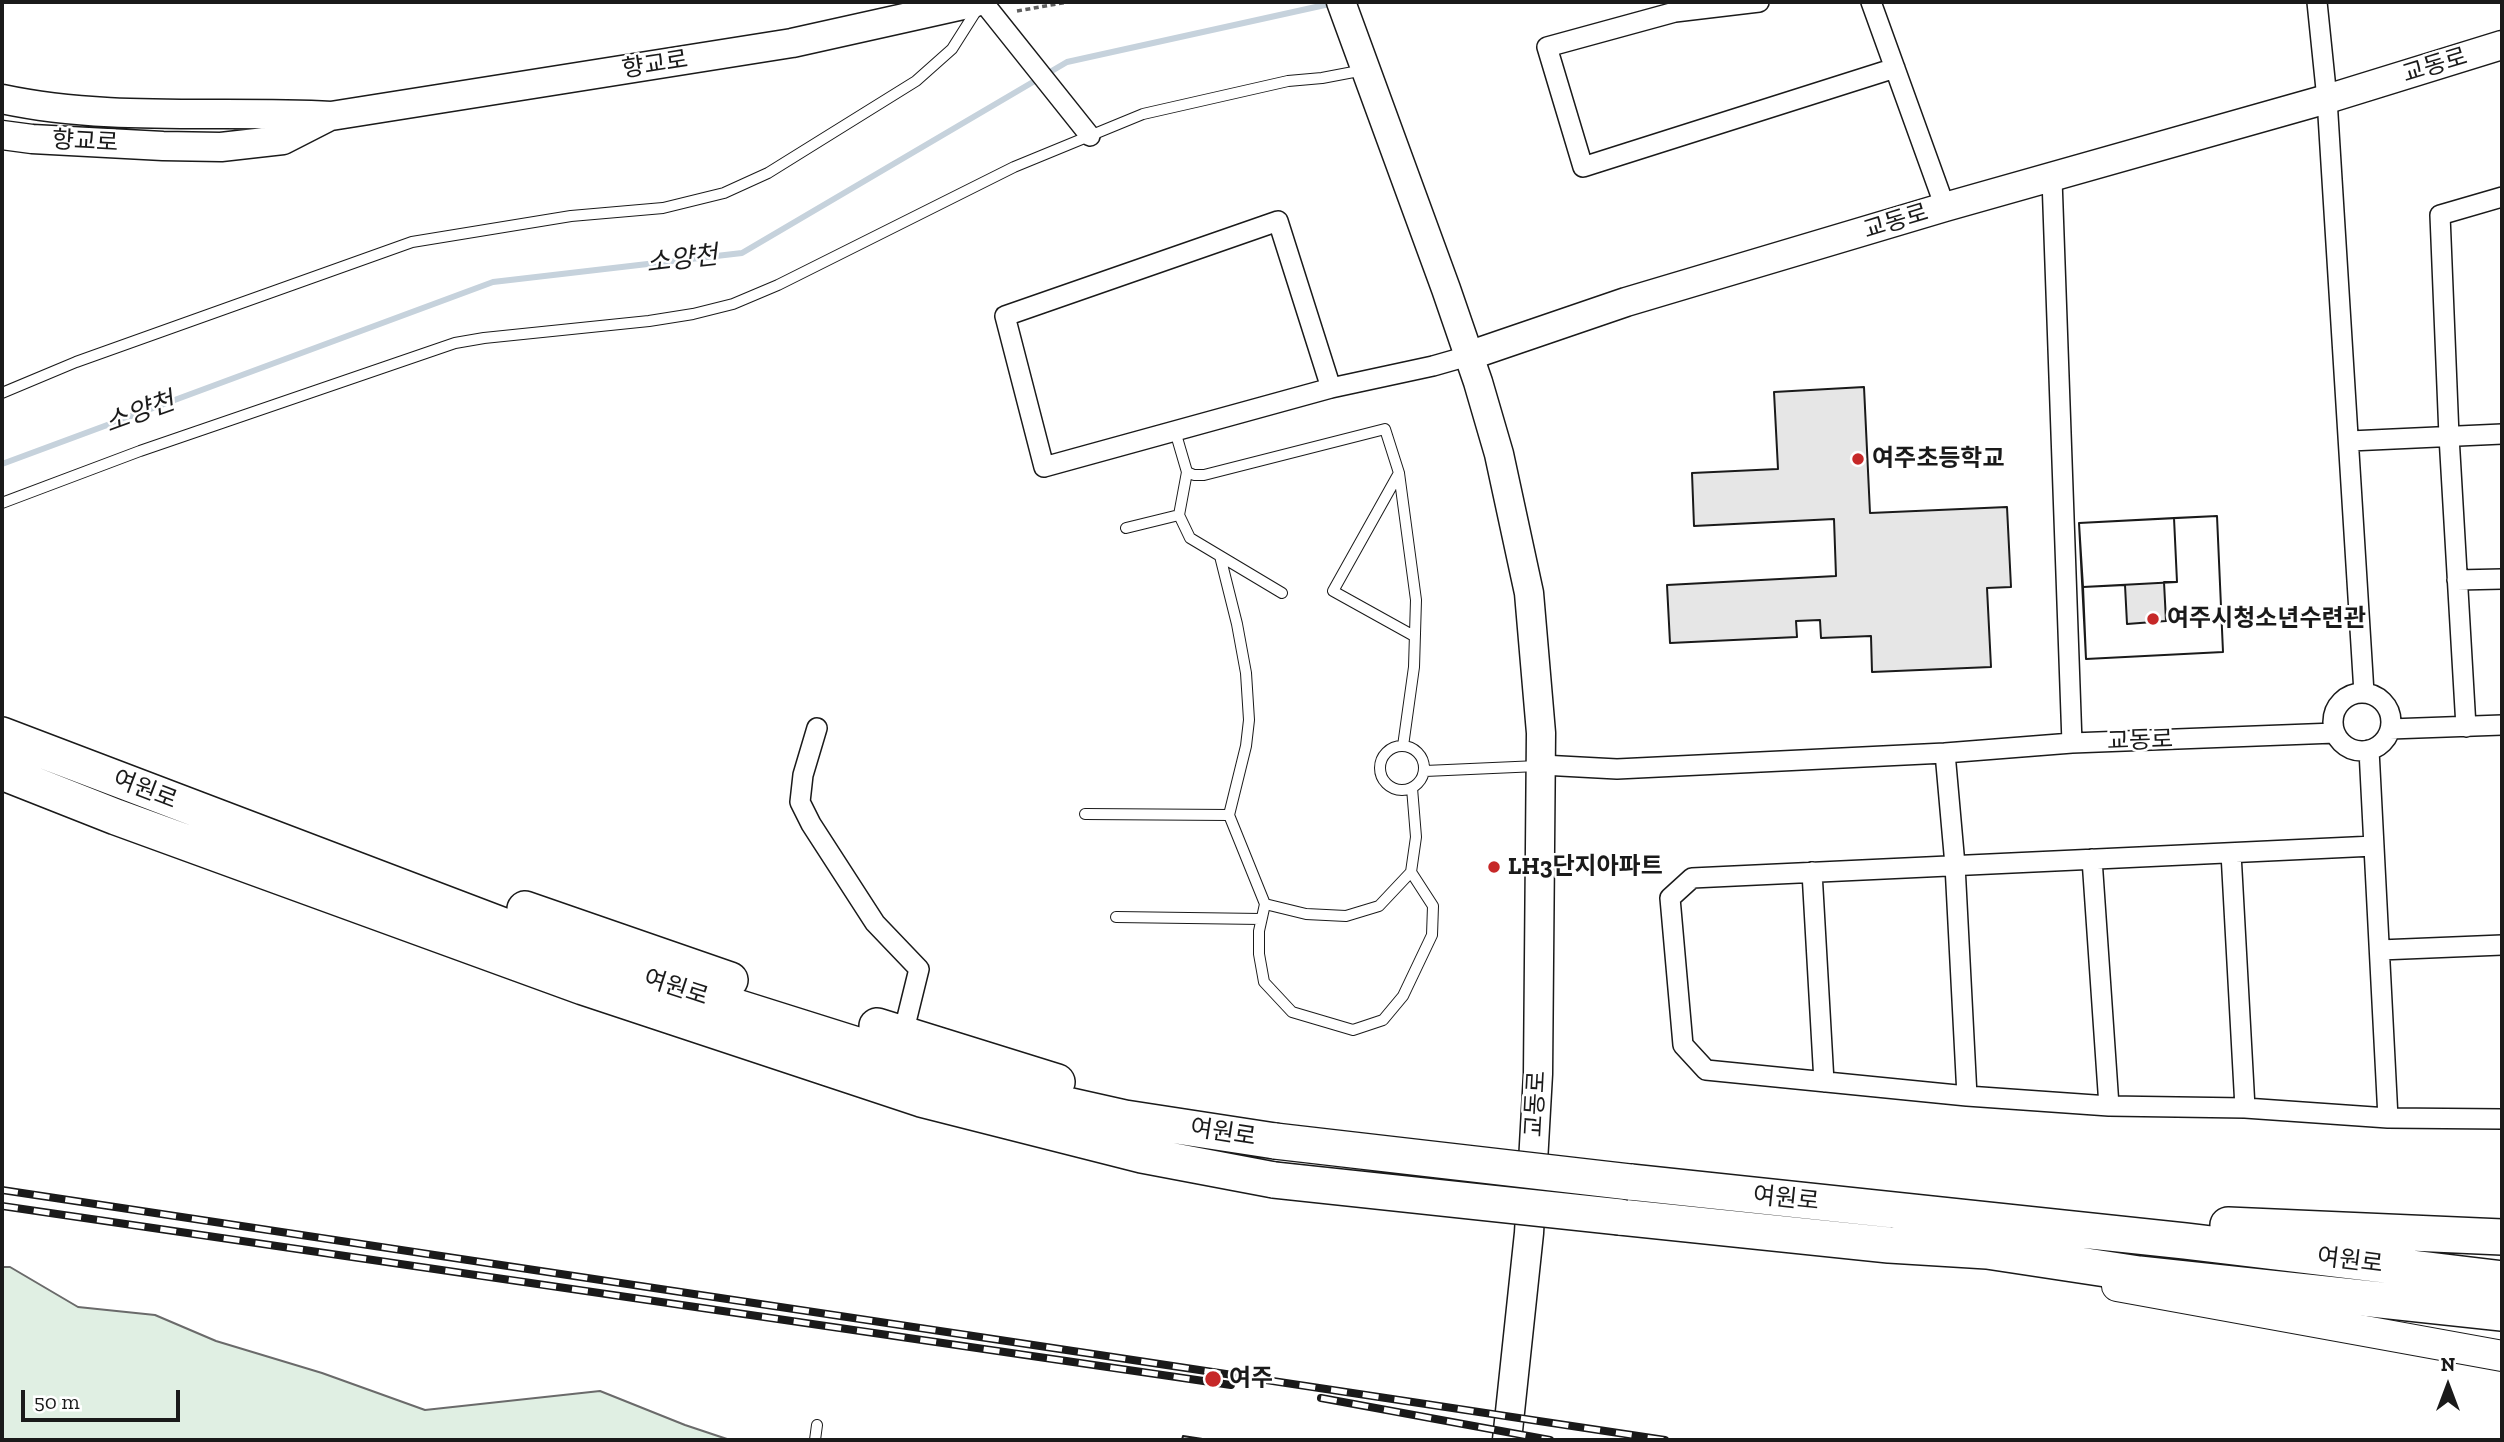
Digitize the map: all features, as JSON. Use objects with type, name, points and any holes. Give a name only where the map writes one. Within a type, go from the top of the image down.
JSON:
[{"type":"highway","name":"여원로","points":[[2,735],[625,972],[1000,1090],[1125,1118],[1275,1141],[2185,1241],[2502,1279]]},
{"type":"highway","name":"여원로","points":[[2,772],[116,817],[583,987],[921,1099],[1142,1155],[1274,1180],[1889,1245],[1987,1251],[2139,1274],[2502,1313]]},
{"type":"highway","points":[[273,838],[357,850],[716,976],[1079,1089],[1125,1118]]},
{"type":"highway","points":[[1946,1216],[1996,1208],[2192,1223],[2502,1237]]},
{"type":"main road","points":[[1889,1245],[2502,1356]]},
{"type":"street","name":"향교로","points":[[2,99],[43,108],[166,114],[276,113],[331,116],[792,43],[932,6],[981,2]]},
{"type":"street","points":[[981,2],[1086,131]]},
{"type":"street","name":"교동로","points":[[1341,2],[1468,356],[1499,454],[1530,593],[1542,765],[1538,1074],[1529,1233],[1507,1440]]},
{"type":"street","points":[[1759,2],[1675,12],[1547,47],[1583,167],[1895,68]]},
{"type":"street","points":[[1871,2],[1945,207]]},
{"type":"street","points":[[2317,2],[2327,99],[2364,693]]},
{"type":"street","name":"교동로","points":[[1468,356],[1626,303],[1945,207],[2052,179],[2502,45]]},
{"type":"street","name":"향교로","points":[[2,135],[150,146],[221,147],[283,140],[331,116]]},
{"type":"street","points":[[2052,179],[2072,743]]},
{"type":"street","points":[[2466,727],[2449,436],[2440,215],[2502,197]]},
{"type":"street","points":[[1331,388],[1278,221],[1004,316],[1044,467],[1331,388],[1468,356]]},
{"type":"street","points":[[2350,441],[2502,434]]},
{"type":"street","points":[[2457,580],[2502,579]]},
{"type":"street","points":[[2364,693],[2373,694],[2387,706],[2390,729],[2384,740],[2368,750],[2349,747],[2335,733],[2333,723],[2339,704],[2346,697],[2364,693]]},
{"type":"street","points":[[2390,729],[2502,725]]},
{"type":"street","points":[[817,728],[803,775],[800,802],[811,824],[875,923],[919,969],[903,1034]]},
{"type":"street","name":"교동로","points":[[1542,765],[1617,769],[1945,753],[2072,743],[2335,733]]},
{"type":"street","points":[[2368,750],[2388,1118]]},
{"type":"street","points":[[1945,753],[1955,866],[1967,1096]]},
{"type":"street","points":[[2374,846],[1692,878],[1670,898],[1683,1045],[1706,1070],[1967,1096],[2109,1106],[2245,1108],[2388,1118],[2502,1119]]},
{"type":"street","points":[[2231,853],[2245,1108]]},
{"type":"street","points":[[2092,859],[2109,1106]]},
{"type":"street","points":[[1812,872],[1824,1082]]},
{"type":"street","points":[[2380,950],[2502,945]]},
{"type":"lane","points":[[2,393],[76,362],[412,242],[571,216],[663,208],[724,193],[768,173],[916,82],[952,49],[981,2]]},
{"type":"lane","points":[[2,503],[140,451],[455,343],[649,321],[733,304],[778,285],[1086,131],[1143,114],[1288,81],[1322,78],[1363,63]]},
{"type":"lane","points":[[1187,472],[1203,475],[1385,429],[1399,473],[1416,600],[1413,667],[1403,746]]},
{"type":"lane","points":[[1175,431],[1187,472],[1179,515],[1190,538],[1282,593]]},
{"type":"lane","points":[[1399,473],[1333,591],[1414,636]]},
{"type":"lane","points":[[1126,528],[1179,515]]},
{"type":"lane","points":[[1220,556],[1244,661],[1250,720],[1229,816],[1265,904],[1261,919],[1259,954],[1264,982],[1292,1012],[1353,1030],[1383,1020],[1403,996],[1432,935],[1433,906],[1411,872]]},
{"type":"lane","points":[[1403,746],[1417,751],[1425,771],[1423,778],[1412,789],[1398,791],[1385,783],[1380,770],[1384,755],[1395,747],[1403,746]]},
{"type":"lane","points":[[1425,771],[1542,765]]},
{"type":"lane","points":[[1265,904],[1306,914],[1346,916],[1379,906],[1411,872],[1416,837],[1412,789]]},
{"type":"lane","points":[[1085,814],[1229,816]]},
{"type":"lane","points":[[1116,916],[1261,919]]},
{"type":"lane","points":[[815,1440],[817,1425]]},
{"type":"green space","points":[[2,1267],[10,1267],[78,1307],[155,1315],[216,1341],[322,1373],[425,1410],[600,1391],[730,1440],[2,1440]]},
{"type":"building","points":[[1864,387],[1870,513],[2007,507],[2011,587],[1987,588],[1991,667],[1872,672],[1871,636],[1821,638],[1820,620],[1796,621],[1797,637],[1670,643],[1667,585],[1836,576],[1834,519],[1694,526],[1692,473],[1778,469],[1774,392]]},
{"type":"building","points":[[2217,516],[2223,652],[2086,659],[2083,587],[2125,585],[2127,624],[2166,621],[2164,582],[2177,582],[2174,518]]},
{"type":"building","name":"여주시청소년수련관","points":[[2217,516],[2223,652],[2086,659],[2079,523]]},
{"type":"building","points":[[2174,518],[2177,582],[2083,587],[2079,523]]},
{"type":"building","points":[[1183,1436],[1209,1440],[1182,1440]]},
{"type":"waterway","name":"소양천","points":[[2,464],[493,282],[742,253],[1067,62],[1334,3]]},
{"type":"railway","points":[[2,1190],[1665,1440]]},
{"type":"railway","points":[[2,1206],[1231,1385]]},
{"type":"railway","points":[[1321,1398],[1550,1440]]},
{"type":"place","name":"여주초등학교","points":[[1858,459]]},
{"type":"place","name":"여주시청소년수련관","points":[[2153,619]]},
{"type":"place","name":"LH3단지아파트","points":[[1494,867]]},
{"type":"place","name":"여주","points":[[1213,1379]]}]
